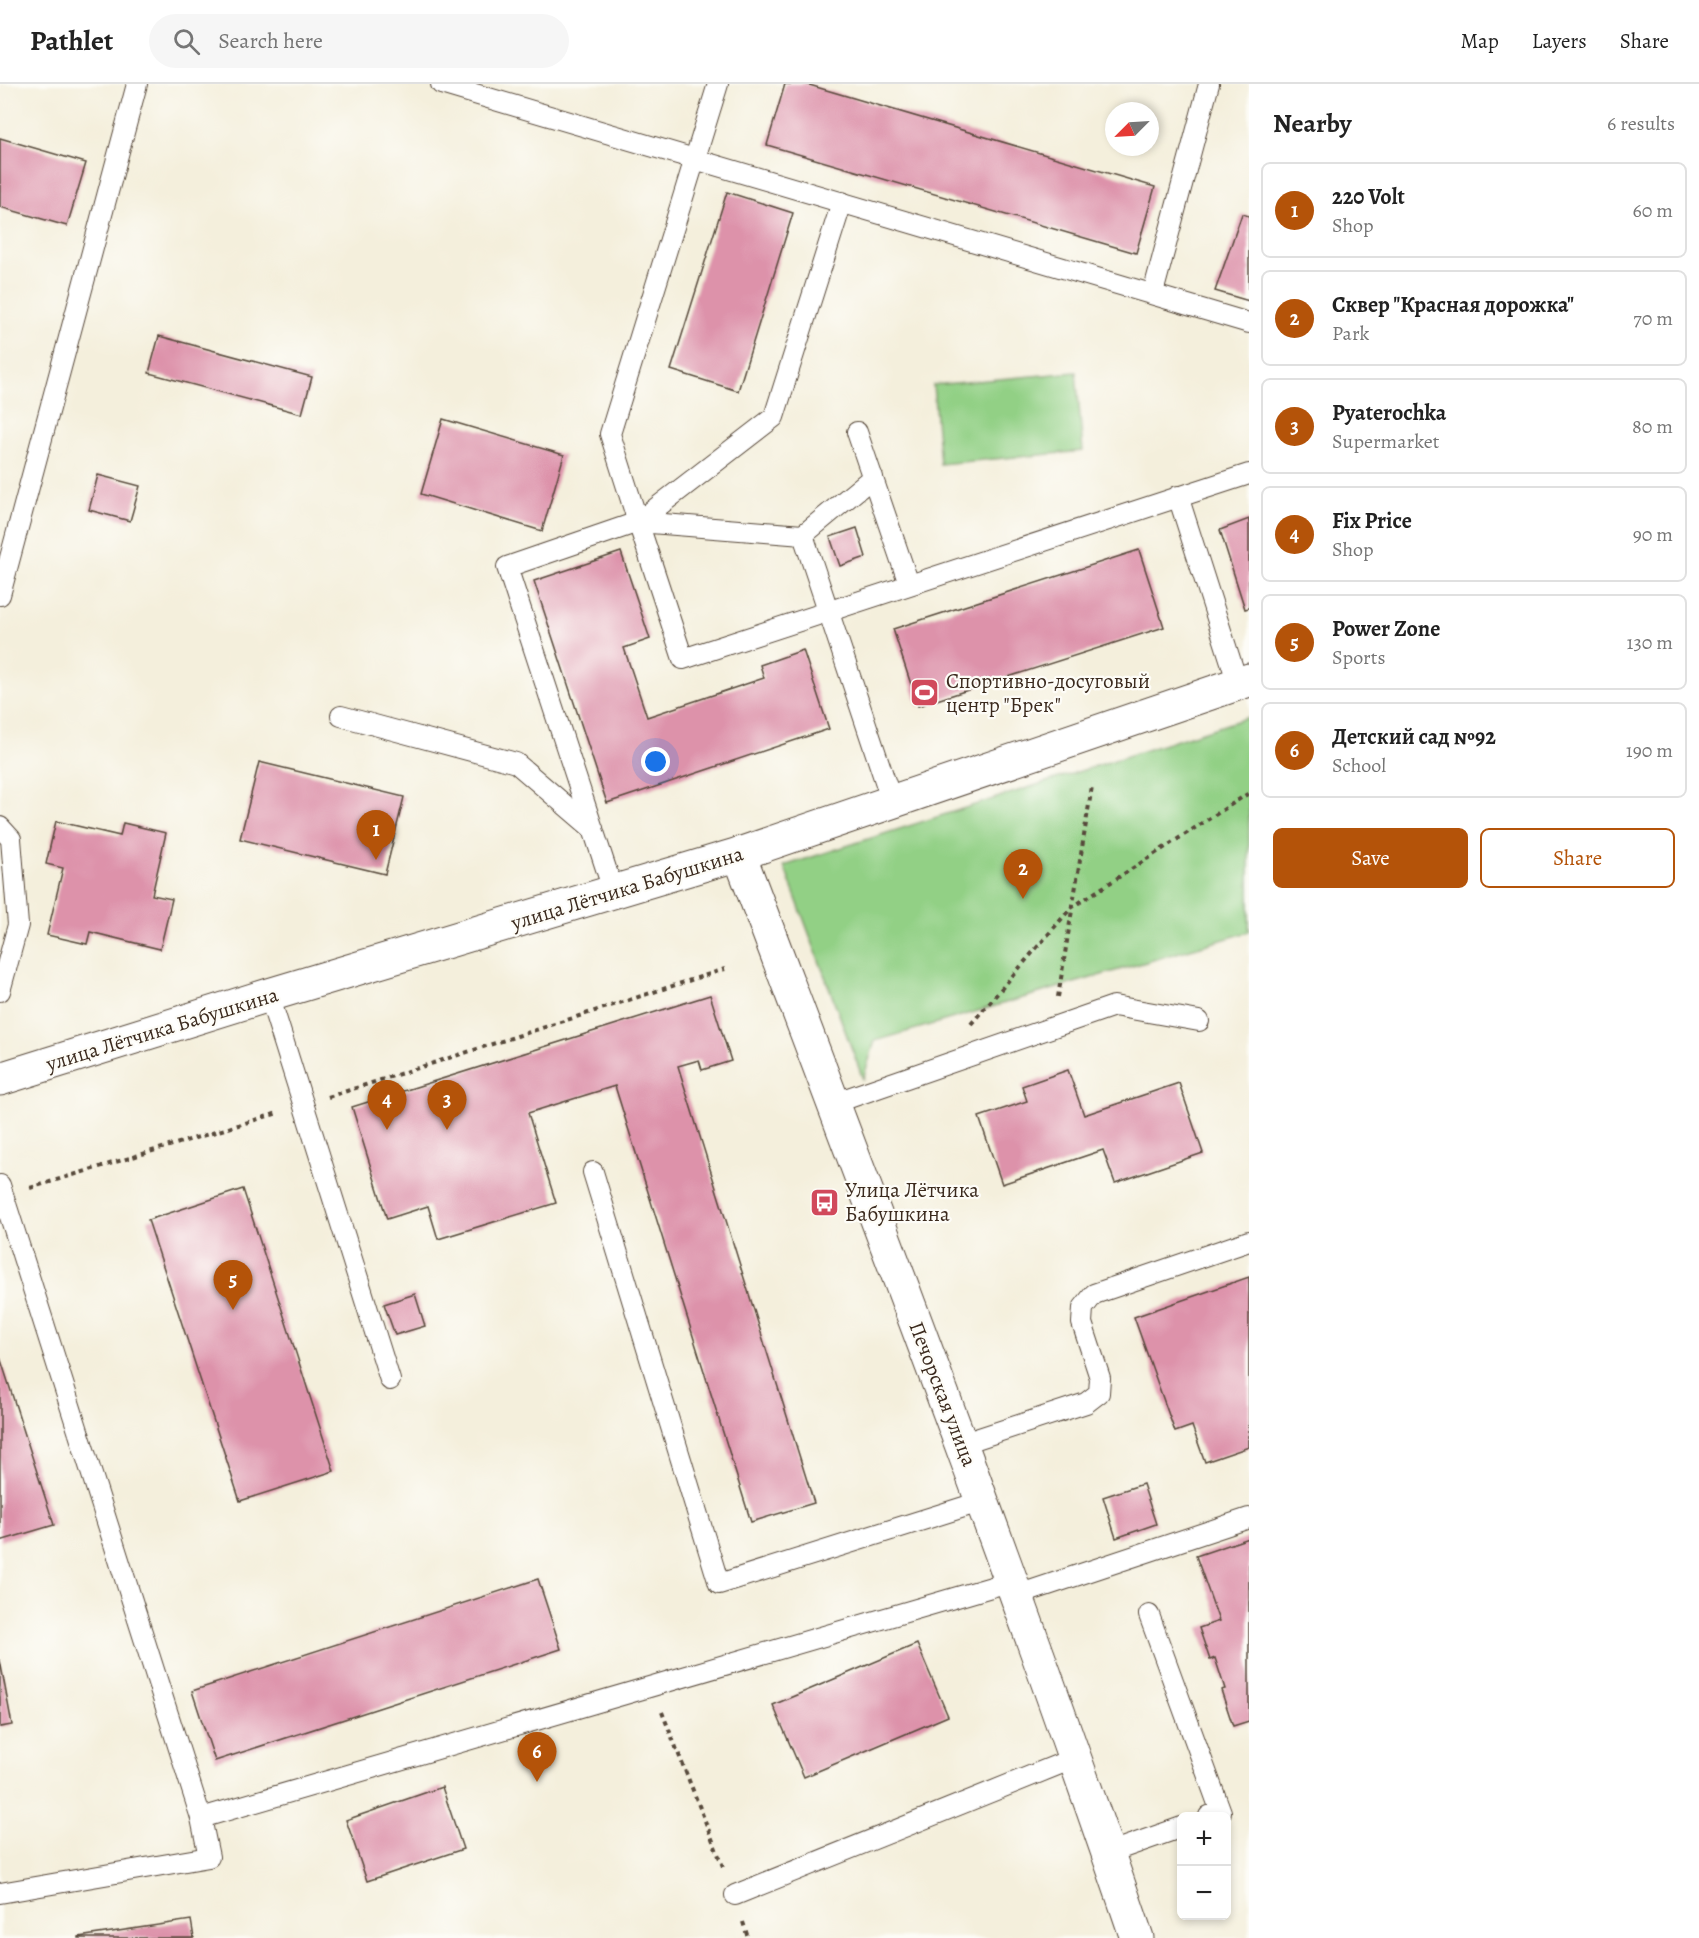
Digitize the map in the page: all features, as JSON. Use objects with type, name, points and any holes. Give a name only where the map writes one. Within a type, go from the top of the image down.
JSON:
[{"type":"main road","name":"улица Лётчика Бабушкина","points":[[0,1079],[269,995],[739,854],[1243,682]]},
{"type":"main road","name":"Печорская улица","points":[[739,854],[1015,1588],[1137,1938]]},
{"type":"lane","points":[[0,595],[137,84]]},
{"type":"lane","points":[[441,84],[1249,323]]},
{"type":"lane","points":[[718,84],[610,434],[683,659],[1249,474]]},
{"type":"lane","points":[[1153,293],[1209,84]]},
{"type":"lane","points":[[614,893],[507,567],[638,522],[774,417],[842,202]]},
{"type":"lane","points":[[857,432],[909,584]]},
{"type":"lane","points":[[638,522],[803,536],[873,477]]},
{"type":"lane","points":[[1178,496],[1243,682]]},
{"type":"lane","points":[[803,536],[892,802]]},
{"type":"lane","points":[[341,716],[516,763],[593,829]]},
{"type":"lane","points":[[0,827],[11,839],[18,925],[0,991]]},
{"type":"lane","points":[[269,995],[390,1380]]},
{"type":"lane","points":[[834,1103],[1114,1006],[1199,1021]]},
{"type":"lane","points":[[593,1172],[719,1584],[983,1501]]},
{"type":"lane","points":[[0,1893],[209,1857],[201,1818],[2,1191]]},
{"type":"lane","points":[[961,1444],[1086,1403],[1099,1393],[1100,1378],[1082,1323],[1083,1308],[1094,1294],[1249,1241]]},
{"type":"lane","points":[[201,1818],[652,1686],[1015,1588],[1249,1518]]},
{"type":"lane","points":[[1149,1615],[1221,1812]]},
{"type":"lane","points":[[735,1895],[1075,1758]]},
{"type":"lane","points":[[1108,1853],[1177,1829]]},
{"type":"path","points":[[1053,1028],[1092,786]]},
{"type":"path","points":[[971,1024],[1071,908],[1249,793]]},
{"type":"path","points":[[2,1191],[304,1105],[725,969]]},
{"type":"path","points":[[652,1686],[735,1895],[748,1938]]},
{"type":"green space","points":[[1076,372],[1083,451],[940,464],[933,385]]},
{"type":"green space","points":[[1249,717],[1249,932],[875,1041],[863,1079],[784,866]]},
{"type":"building","points":[[785,84],[806,84],[1155,187],[1136,253],[767,145]]},
{"type":"building","points":[[0,138],[86,163],[67,226],[0,207]]},
{"type":"building","points":[[727,192],[793,213],[738,391],[671,370]]},
{"type":"building","points":[[1242,214],[1249,216],[1249,301],[1215,291]]},
{"type":"building","points":[[159,336],[312,377],[302,414],[149,373]]},
{"type":"building","points":[[443,419],[564,455],[542,531],[421,494]]},
{"type":"building","points":[[98,475],[140,486],[130,521],[89,510]]},
{"type":"building","points":[[1249,519],[1249,608],[1245,609],[1220,530]]},
{"type":"building","points":[[857,528],[866,557],[840,566],[830,537]]},
{"type":"building","points":[[1139,550],[1164,627],[918,706],[893,629]]},
{"type":"building","points":[[621,552],[650,639],[624,648],[647,717],[764,678],[760,665],[803,650],[829,729],[607,803],[534,581]]},
{"type":"building","points":[[259,762],[404,797],[385,874],[240,839]]},
{"type":"building","points":[[56,821],[120,836],[123,823],[166,833],[152,895],[172,899],[160,949],[90,932],[87,944],[47,935],[63,868],[46,864]]},
{"type":"building","points":[[710,995],[731,1061],[702,1070],[699,1060],[678,1066],[814,1503],[751,1522],[615,1086],[528,1113],[556,1203],[438,1239],[428,1206],[387,1219],[352,1107]]},
{"type":"building","points":[[1068,1070],[1084,1115],[1179,1083],[1203,1153],[1115,1183],[1103,1150],[1002,1184],[979,1117],[1027,1101],[1022,1086]]},
{"type":"building","points":[[243,1189],[334,1471],[240,1501],[148,1220]]},
{"type":"building","points":[[1249,1277],[1249,1447],[1205,1462],[1192,1426],[1175,1432],[1134,1317]]},
{"type":"building","points":[[415,1294],[425,1326],[395,1335],[384,1304]]},
{"type":"building","points":[[0,1357],[54,1525],[0,1541]]},
{"type":"building","points":[[1143,1484],[1156,1524],[1116,1538],[1103,1497]]},
{"type":"building","points":[[1249,1538],[1249,1721],[1233,1726],[1221,1690],[1225,1689],[1215,1658],[1210,1660],[1199,1628],[1219,1621],[1196,1556]]},
{"type":"building","points":[[538,1579],[561,1649],[215,1761],[192,1691]]},
{"type":"building","points":[[917,1644],[948,1716],[804,1777],[773,1705]]},
{"type":"building","points":[[0,1660],[12,1725],[0,1727]]},
{"type":"building","points":[[442,1787],[463,1849],[367,1881],[346,1820]]},
{"type":"building","points":[[191,1920],[194,1938],[79,1938],[79,1937]]},
{"type":"place","name":"Спортивно-досуговый центр \"Брек\"","points":[[925,693]]},
{"type":"place","name":"220 Volt","points":[[376,860]]},
{"type":"place","name":"Сквер \"Красная дорожка\"","points":[[1023,899]]},
{"type":"place","name":"Fix Price","points":[[387,1130]]},
{"type":"place","name":"Pyaterochka","points":[[447,1130]]},
{"type":"place","name":"Улица Лётчика Бабушкина","points":[[824,1202]]},
{"type":"place","name":"Power Zone","points":[[233,1310]]},
{"type":"place","name":"Детский сад №92","points":[[537,1782]]}]
